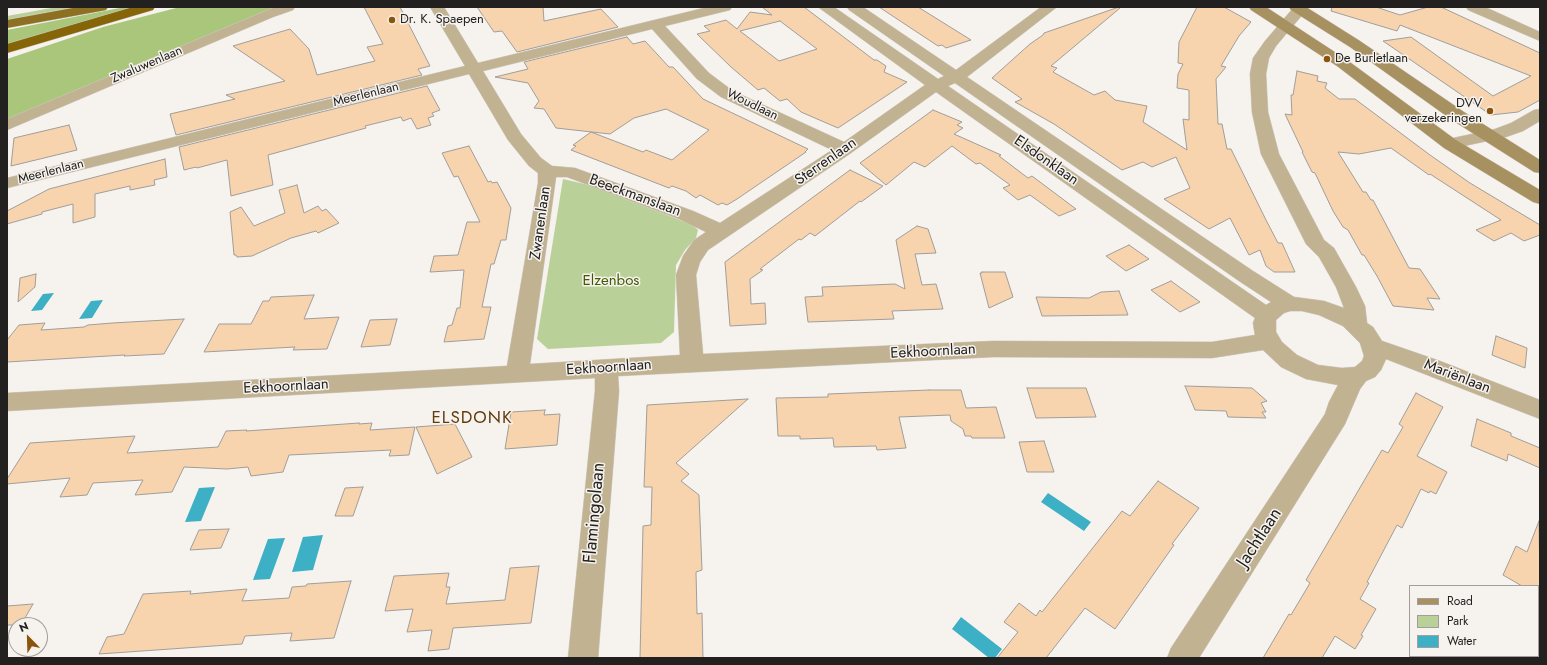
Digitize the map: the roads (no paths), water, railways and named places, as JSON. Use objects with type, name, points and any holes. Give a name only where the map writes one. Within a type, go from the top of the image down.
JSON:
[{"type":"highway","points":[[7,13],[38,7]]},
{"type":"highway","points":[[7,24],[101,7]]},
{"type":"highway","points":[[7,49],[148,7]]},
{"type":"main road","points":[[1256,7],[1342,63],[1450,144],[1540,198]]},
{"type":"main road","points":[[1299,8],[1355,44],[1487,136],[1540,168]]},
{"type":"street","name":"Zwaluwenlaan","points":[[7,125],[268,14],[288,7]]},
{"type":"street","name":"Zwanenlaan","points":[[437,7],[514,136],[535,162],[546,171],[547,183],[521,353],[516,374]]},
{"type":"street","name":"Meerlenlaan","points":[[7,183],[725,7]]},
{"type":"street","name":"Elsdonklaan","points":[[825,7],[1267,316],[1276,308],[1290,304],[1302,304],[1324,308],[1344,317],[1358,326],[1365,333],[1373,347]]},
{"type":"street","name":"Elsdonklaan","points":[[854,7],[1233,267],[1290,304]]},
{"type":"street","name":"Sterrenlaan","points":[[692,363],[686,275],[690,261],[702,245],[720,231],[733,225],[845,149],[935,85],[957,77],[1050,7]]},
{"type":"street","points":[[1473,7],[1540,37]]},
{"type":"street","points":[[1299,8],[1287,26],[1270,44],[1261,58],[1258,74],[1260,112],[1270,154],[1316,244],[1327,253],[1346,287],[1354,306],[1358,326]]},
{"type":"street","name":"Woudlaan","points":[[655,24],[703,76],[727,94],[845,149]]},
{"type":"street","points":[[1450,144],[1487,136],[1517,127],[1540,114]]},
{"type":"street","name":"Beeckmanslaan","points":[[546,171],[569,172],[686,215],[720,231]]},
{"type":"street","points":[[1324,308],[1338,301],[1346,287]]},
{"type":"street","points":[[1267,316],[1264,323],[1265,332],[1269,341],[1274,348],[1289,361],[1305,370],[1342,378],[1358,375],[1367,371],[1373,364],[1375,356],[1373,347]]},
{"type":"street","name":"Eekhoornlaan","points":[[7,402],[692,363],[993,349],[1212,350],[1269,341]]},
{"type":"street","name":"Mariënlaan","points":[[1373,347],[1432,367],[1540,410]]},
{"type":"street","name":"Eekhoornlaan","points":[[1212,350],[1237,356],[1289,361]]},
{"type":"street","name":"Flamingolaan","points":[[583,658],[607,391],[606,368]]},
{"type":"street","points":[[1323,375],[1336,417]]},
{"type":"street","name":"Jachtlaan","points":[[1182,658],[1336,417],[1341,402],[1351,383],[1358,375]]},
{"type":"water","points":[[54,293],[42,310],[31,311],[43,294]]},
{"type":"water","points":[[103,300],[92,318],[79,319],[91,301]]},
{"type":"water","points":[[215,487],[201,521],[185,522],[199,488]]},
{"type":"water","points":[[1048,493],[1091,522],[1084,531],[1041,502]]},
{"type":"water","points":[[323,535],[313,570],[292,572],[303,537]]},
{"type":"water","points":[[285,538],[270,579],[253,580],[268,539]]},
{"type":"water","points":[[961,617],[1002,649],[995,658],[989,658],[952,629]]},
{"type":"place","name":"Dr. K. Spaepen","points":[[392,20]]},
{"type":"place","name":"De Burletlaan","points":[[1327,59]]},
{"type":"place","name":"DVV verzekeringen","points":[[1490,111]]},
{"type":"district","name":"ELSDONK","points":[[472,419]]},
{"type":"park label","name":"Elzenbos","points":[[611,281]]}]
